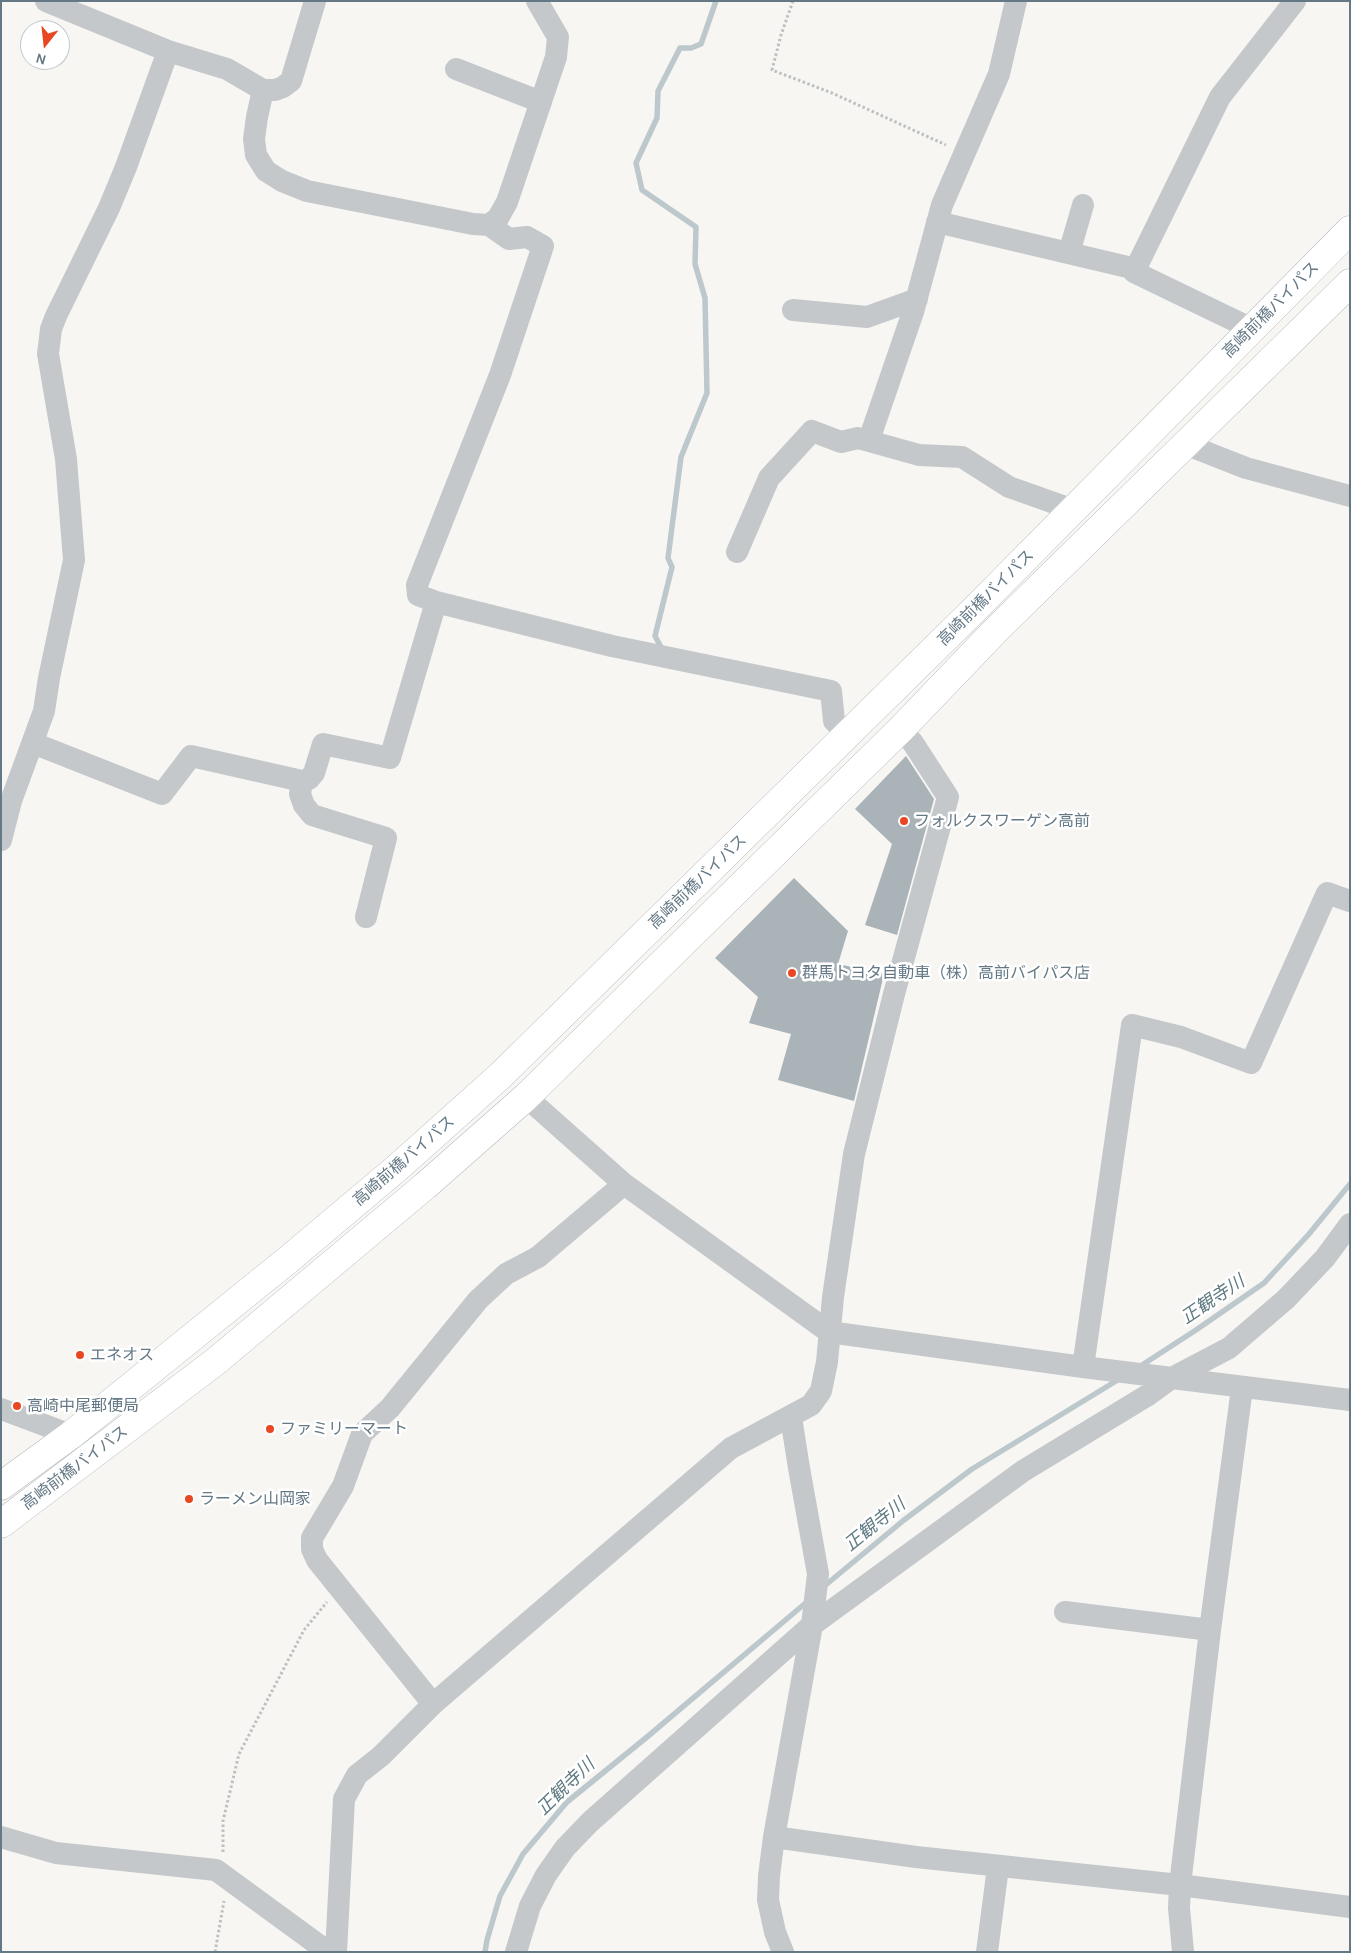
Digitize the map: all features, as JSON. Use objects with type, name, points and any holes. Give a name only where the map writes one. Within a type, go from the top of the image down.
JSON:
[{"type":"highway","name":"高崎前橋バイパス","points":[[1,1486],[71,1435],[289,1259],[397,1168],[500,1076],[848,735],[1074,510],[1350,230]]},
{"type":"highway","name":"高崎前橋バイパス","points":[[1,1524],[215,1362],[425,1186],[526,1096],[901,729],[997,629],[1350,283]]},
{"type":"street","points":[[46,1],[168,51],[227,69],[263,90],[274,90],[283,87],[291,81],[315,1]]},
{"type":"street","points":[[489,225],[498,218],[507,202],[556,57],[558,37],[537,1]]},
{"type":"street","points":[[869,440],[917,299],[937,222],[999,74],[1016,1]]},
{"type":"street","points":[[1252,329],[1134,272],[1220,97],[1295,1]]},
{"type":"street","points":[[1,840],[12,801],[44,712],[49,678],[74,560],[66,458],[48,354],[51,329],[109,208],[168,51]]},
{"type":"street","points":[[456,69],[541,102]]},
{"type":"street","points":[[263,90],[256,117],[254,139],[256,155],[266,170],[282,181],[307,191],[473,224],[489,225],[509,239],[527,237],[543,246],[500,375],[417,585],[418,595],[436,602],[612,646],[831,691],[834,721],[848,735]]},
{"type":"street","points":[[1069,253],[1083,205]]},
{"type":"street","points":[[937,222],[1136,269]]},
{"type":"street","points":[[793,310],[867,316],[917,299]]},
{"type":"street","points":[[737,552],[768,478],[812,431],[841,442],[858,438],[919,455],[962,457],[1009,487],[1074,510]]},
{"type":"street","points":[[1185,444],[1246,468],[1350,496]]},
{"type":"street","points":[[33,743],[162,794],[190,756],[302,780],[309,779],[314,773],[323,744],[390,758],[436,602]]},
{"type":"street","points":[[336,1952],[344,1799],[357,1775],[380,1756],[433,1704],[731,1448],[811,1405],[821,1391],[827,1362],[829,1332],[854,1154],[894,994],[948,797],[913,743],[901,729]]},
{"type":"street","points":[[302,780],[300,794],[304,806],[312,815],[386,838],[366,917]]},
{"type":"street","points":[[1082,1368],[1132,1025],[1181,1036],[1251,1063],[1327,893],[1350,901]]},
{"type":"street","points":[[526,1096],[624,1184],[829,1332],[1082,1368],[1350,1400]]},
{"type":"street","points":[[433,1704],[340,1586],[317,1560],[312,1549],[312,1538],[343,1486],[362,1434],[390,1408],[478,1300],[506,1274],[538,1257],[624,1184]]},
{"type":"street","points":[[516,1952],[530,1906],[546,1875],[565,1848],[590,1822],[812,1625],[1023,1471],[1148,1394],[1170,1378],[1229,1348],[1286,1299],[1325,1258],[1350,1224]]},
{"type":"street","points":[[1214,1384],[1217,1367],[1229,1348]]},
{"type":"street","points":[[1183,1952],[1179,1908],[1180,1885],[1210,1630],[1242,1388]]},
{"type":"street","points":[[1,1409],[71,1435]]},
{"type":"street","points":[[783,1952],[775,1932],[768,1900],[769,1876],[774,1837],[812,1625],[818,1574],[791,1417]]},
{"type":"street","points":[[1066,1612],[1210,1630]]},
{"type":"street","points":[[1,1837],[56,1853],[216,1870],[328,1952]]},
{"type":"street","points":[[774,1837],[916,1857],[1180,1885],[1350,1907]]},
{"type":"street","points":[[987,1952],[998,1866]]},
{"type":"path","points":[[793,1],[781,35],[772,70],[832,93],[964,154]]},
{"type":"path","points":[[215,1952],[226,1893],[223,1822],[238,1754],[304,1630],[340,1586]]},
{"type":"building","points":[[906,756],[934,799],[897,935],[865,925],[892,844],[855,809]]},
{"type":"building","points":[[794,878],[848,931],[838,964],[884,974],[854,1101],[778,1080],[791,1034],[749,1023],[758,997],[715,958]]},
{"type":"waterway","points":[[662,649],[655,636],[672,567],[668,558],[681,457],[707,393],[705,298],[695,264],[696,227],[642,190],[636,163],[657,118],[658,91],[680,48],[691,48],[701,44],[716,1]]},
{"type":"waterway","name":"正観寺川","points":[[1139,1367],[1264,1283],[1309,1234],[1350,1184]]},
{"type":"waterway","name":"正観寺川","points":[[822,1588],[904,1520],[972,1469],[1121,1378]]},
{"type":"waterway","name":"正観寺川","points":[[485,1952],[500,1896],[523,1854],[567,1802],[808,1601]]},
{"type":"place","name":"フォルクスワーゲン高前","points":[[904,821]]},
{"type":"place","name":"群馬トヨタ自動車（株）高前バイパス店","points":[[792,973]]},
{"type":"place","name":"エネオス","points":[[80,1355]]},
{"type":"place","name":"高崎中尾郵便局","points":[[17,1406]]},
{"type":"place","name":"ファミリーマート","points":[[270,1429]]},
{"type":"place","name":"ラーメン山岡家","points":[[189,1499]]}]
